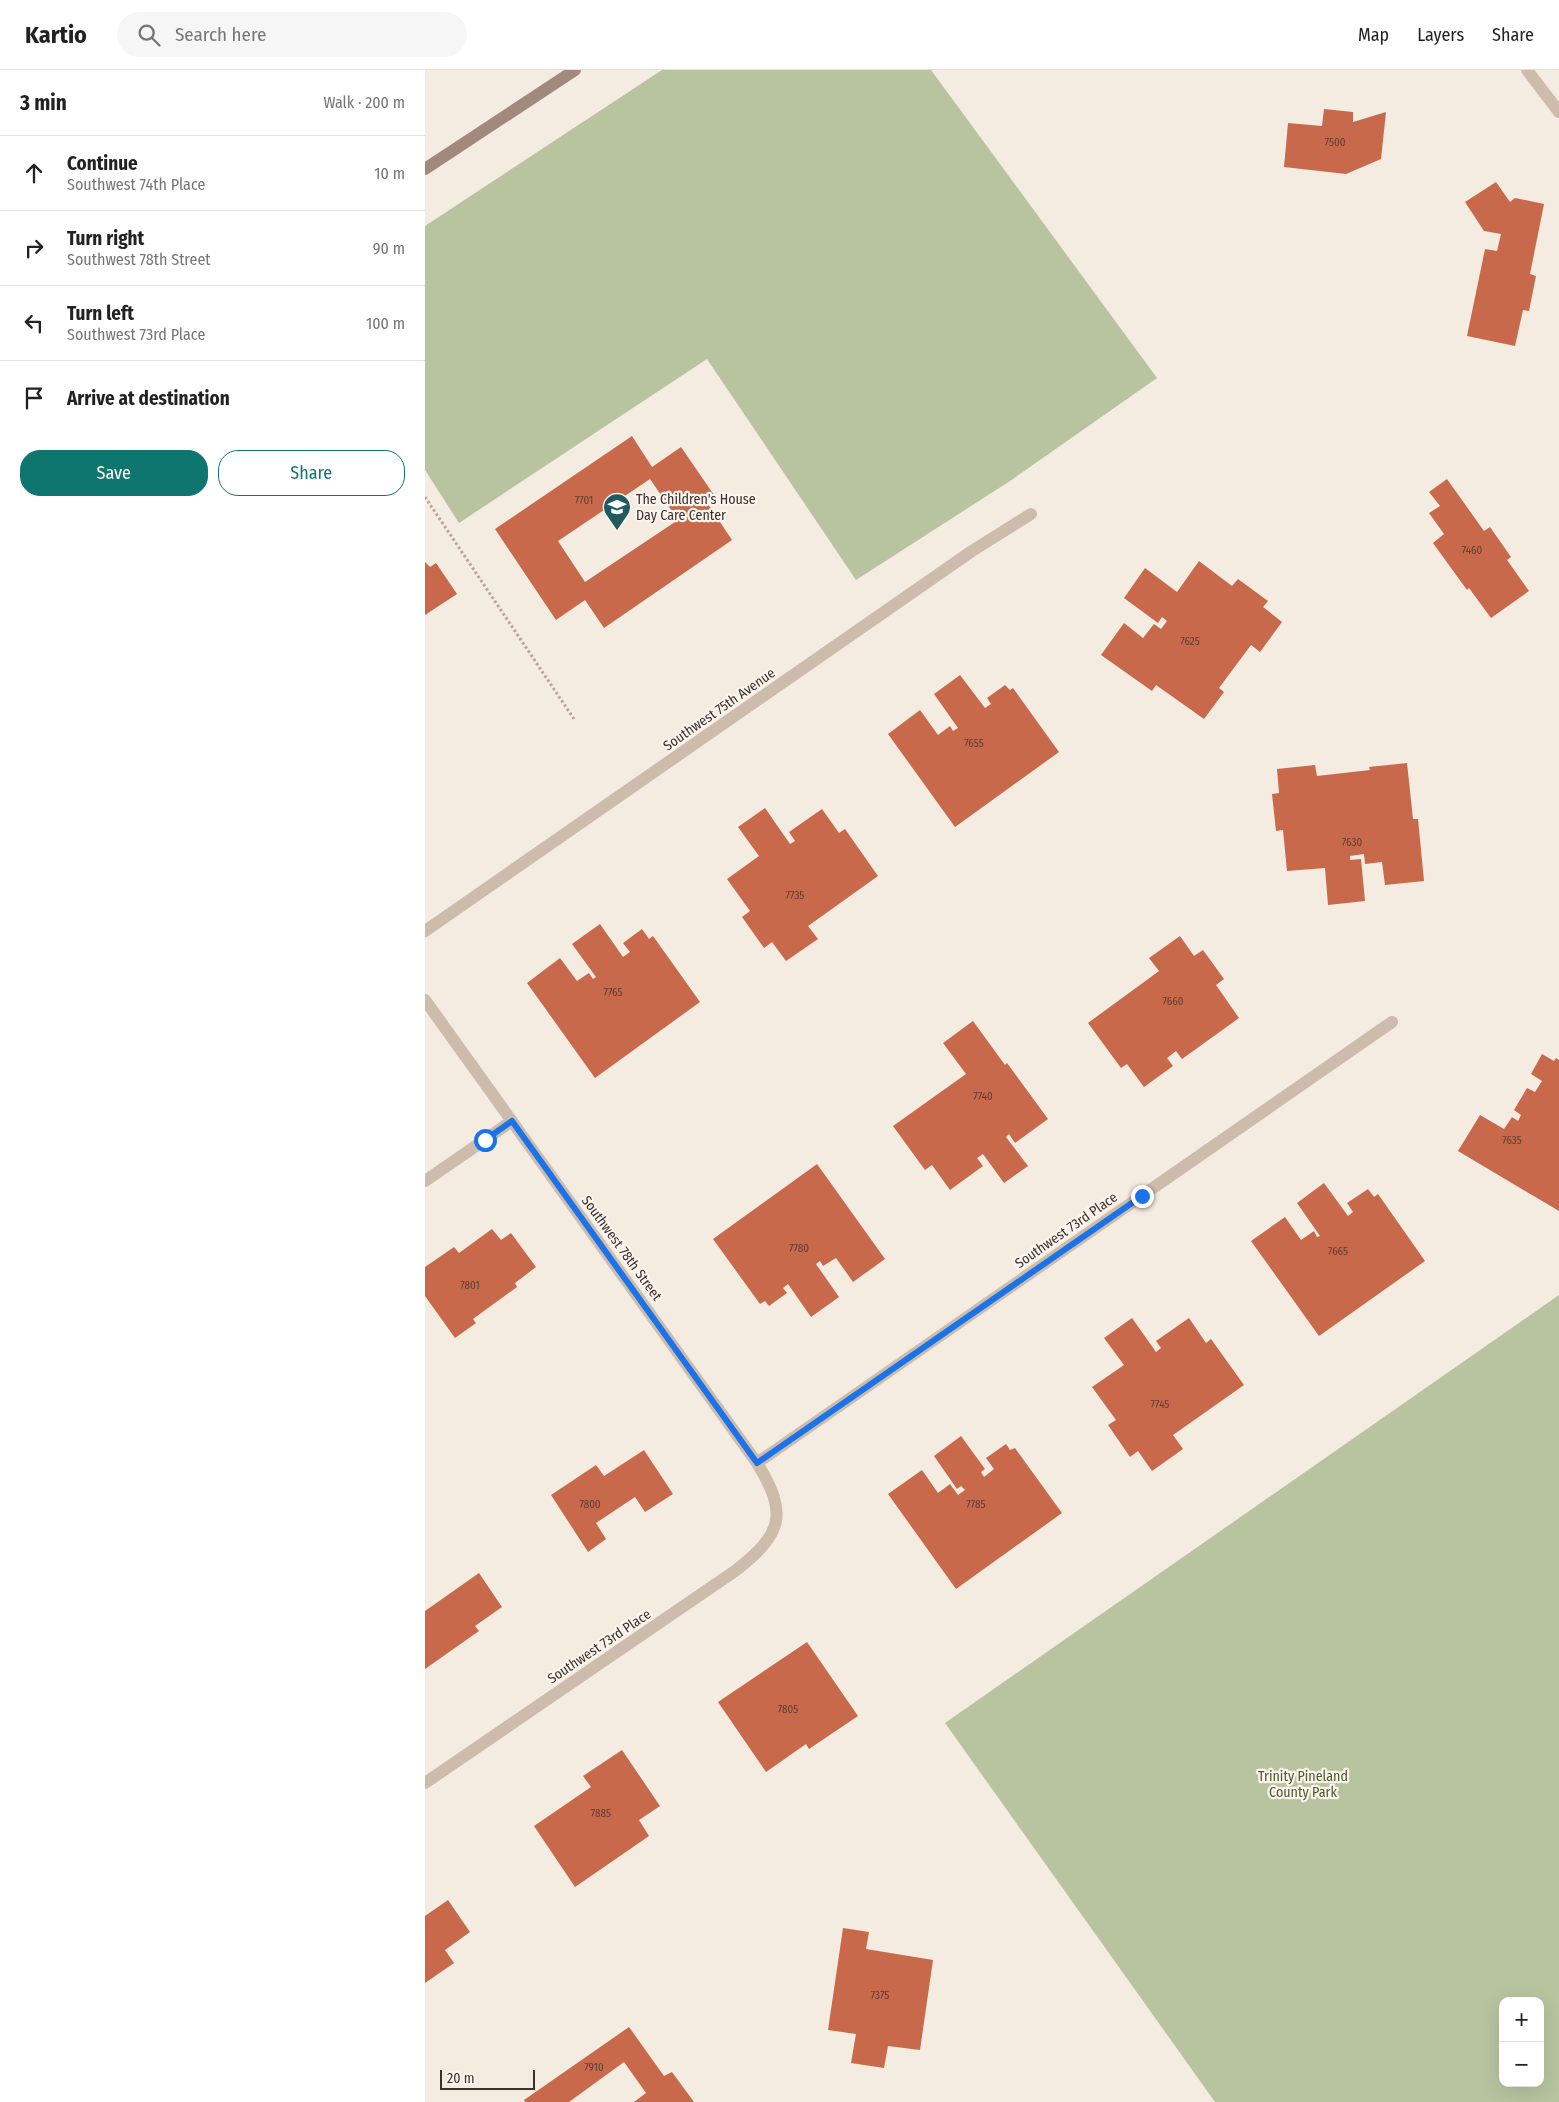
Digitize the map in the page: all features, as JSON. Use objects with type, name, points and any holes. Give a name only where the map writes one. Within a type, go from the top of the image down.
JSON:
[{"type":"street","points":[[425,169],[575,70]]},
{"type":"street","points":[[1527,70],[1559,112]]},
{"type":"street","name":"Southwest 75th Avenue","points":[[425,931],[972,551],[1031,514]]},
{"type":"street","name":"Southwest 78th Street","points":[[425,1000],[757,1463],[773,1494],[777,1522]]},
{"type":"street","name":"Southwest 73rd Place","points":[[757,1463],[1391,1022]]},
{"type":"street","points":[[425,1182],[512,1121]]},
{"type":"street","name":"Southwest 73rd Place","points":[[425,1783],[735,1570],[762,1548],[773,1534],[777,1522]]},
{"type":"path","points":[[425,497],[574,719]]},
{"type":"green space","points":[[662,70],[931,70],[1157,378],[1010,481],[856,580],[707,359],[459,523],[425,470],[425,226]]},
{"type":"green space","name":"Trinity Pineland County Park","points":[[1559,1295],[1559,2102],[1215,2102],[945,1723]]},
{"type":"building","points":[[1324,109],[1353,112],[1353,122],[1386,112],[1381,159],[1346,174],[1284,167],[1288,123],[1322,126]]},
{"type":"building","points":[[1496,182],[1510,202],[1515,198],[1544,204],[1530,274],[1536,276],[1529,311],[1523,310],[1515,346],[1467,336],[1485,249],[1497,251],[1501,234],[1484,231],[1465,202]]},
{"type":"building","points":[[632,436],[652,467],[681,447],[714,495],[706,501],[732,540],[604,628],[585,600],[556,620],[495,529]],"holes":[[[650,479],[678,520],[585,582],[558,541]]]},
{"type":"building","points":[[1447,479],[1484,531],[1490,527],[1511,557],[1507,560],[1529,591],[1491,618],[1469,588],[1467,590],[1433,543],[1444,534],[1429,513],[1440,506],[1429,492]]},
{"type":"building","points":[[1199,561],[1232,586],[1238,579],[1268,601],[1263,607],[1282,622],[1260,652],[1251,645],[1219,688],[1224,692],[1204,719],[1156,685],[1152,691],[1101,655],[1124,623],[1143,638],[1154,624],[1161,629],[1167,621],[1162,617],[1158,623],[1124,598],[1145,568],[1177,592]]},
{"type":"building","points":[[425,562],[430,567],[436,563],[457,594],[425,615]]},
{"type":"building","points":[[960,675],[985,708],[991,704],[987,698],[1005,685],[1010,690],[1013,688],[1059,752],[955,827],[888,734],[920,710],[938,735],[950,726],[953,731],[958,728],[934,694]]},
{"type":"building","points":[[1407,763],[1413,819],[1418,819],[1424,881],[1385,885],[1382,862],[1365,864],[1364,854],[1350,856],[1350,860],[1361,859],[1365,901],[1328,905],[1325,868],[1287,871],[1283,830],[1276,831],[1272,794],[1279,793],[1277,769],[1315,765],[1317,776],[1370,770],[1369,767]]},
{"type":"building","points":[[765,808],[790,844],[795,841],[789,832],[822,809],[839,833],[845,829],[878,876],[808,926],[818,939],[786,961],[772,942],[764,948],[742,917],[750,911],[727,879],[759,856],[738,827]]},
{"type":"building","points":[[600,924],[623,957],[630,952],[623,943],[642,929],[649,939],[653,936],[700,1002],[595,1078],[527,983],[560,958],[577,981],[589,973],[593,979],[596,977],[572,944]]},
{"type":"building","points":[[1180,936],[1194,956],[1203,950],[1224,979],[1216,985],[1239,1018],[1182,1059],[1176,1051],[1167,1058],[1173,1066],[1144,1087],[1127,1064],[1121,1068],[1088,1023],[1159,971],[1149,958]]},
{"type":"building","points":[[973,1021],[1048,1119],[1015,1143],[1009,1134],[1006,1137],[1028,1166],[1004,1183],[983,1154],[977,1158],[983,1166],[950,1190],[932,1165],[925,1170],[893,1126],[966,1074],[943,1043]]},
{"type":"building","points":[[1542,1054],[1554,1061],[1556,1058],[1559,1060],[1559,1211],[1458,1151],[1480,1115],[1504,1129],[1512,1117],[1518,1121],[1521,1115],[1514,1110],[1527,1088],[1535,1092],[1542,1081],[1531,1074]]},
{"type":"building","points":[[817,1164],[885,1259],[853,1282],[836,1258],[823,1266],[820,1261],[816,1264],[839,1297],[811,1317],[788,1284],[783,1288],[787,1293],[769,1306],[765,1301],[760,1304],[713,1239]]},
{"type":"building","points":[[1324,1183],[1348,1216],[1353,1212],[1347,1203],[1368,1189],[1374,1197],[1378,1194],[1425,1261],[1319,1336],[1251,1241],[1285,1217],[1301,1240],[1314,1231],[1317,1237],[1320,1236],[1297,1203]]},
{"type":"building","points":[[492,1229],[501,1240],[511,1233],[536,1267],[515,1283],[517,1287],[473,1319],[476,1323],[455,1338],[425,1296],[425,1267],[454,1247],[459,1253]]},
{"type":"building","points":[[1132,1318],[1156,1352],[1161,1348],[1156,1341],[1189,1318],[1206,1343],[1211,1339],[1244,1385],[1173,1435],[1183,1449],[1152,1471],[1138,1451],[1130,1457],[1108,1425],[1116,1420],[1092,1387],[1124,1365],[1104,1338]]},
{"type":"building","points":[[961,1436],[985,1469],[981,1472],[984,1477],[994,1469],[986,1458],[1006,1444],[1010,1450],[1015,1448],[1062,1513],[956,1589],[888,1494],[922,1470],[938,1493],[950,1484],[958,1495],[965,1490],[961,1486],[957,1489],[934,1456]]},
{"type":"building","points":[[644,1450],[673,1494],[645,1512],[635,1497],[596,1523],[606,1539],[588,1552],[551,1495],[596,1465],[604,1476]]},
{"type":"building","points":[[479,1573],[502,1607],[475,1626],[479,1631],[425,1669],[425,1611]]},
{"type":"building","points":[[807,1642],[858,1716],[809,1749],[806,1744],[766,1772],[718,1702]]},
{"type":"building","points":[[622,1750],[660,1806],[639,1820],[649,1836],[575,1887],[534,1826],[591,1787],[583,1776]]},
{"type":"building","points":[[448,1900],[470,1932],[445,1950],[454,1963],[425,1983],[425,1916]]},
{"type":"building","points":[[843,1928],[869,1932],[866,1949],[933,1960],[920,2050],[888,2046],[884,2068],[851,2063],[856,2034],[828,2030]]},
{"type":"building","points":[[629,2027],[664,2076],[672,2072],[694,2102],[634,2102],[646,2093],[624,2062],[569,2102],[525,2102],[524,2100]]},
{"type":"place","name":"The Children's House Day Care Center","points":[[617,531]]},
{"type":"route","points":[[485,1140],[512,1121],[757,1463],[1142,1196]]}]
